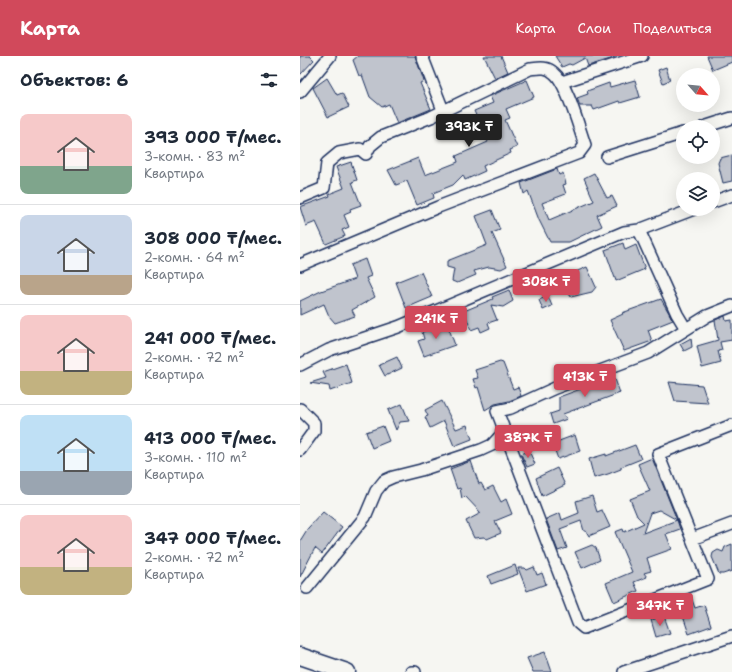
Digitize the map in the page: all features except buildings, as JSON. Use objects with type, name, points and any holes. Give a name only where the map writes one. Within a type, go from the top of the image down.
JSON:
[{"type":"main road","points":[[300,656],[348,672]]},
{"type":"street","points":[[300,92],[330,56]]},
{"type":"street","points":[[422,56],[443,110]]},
{"type":"street","points":[[562,82],[642,56]]},
{"type":"street","points":[[300,198],[324,188],[327,163],[339,153],[360,149],[366,154],[370,146],[381,137],[431,117],[530,69],[544,67],[554,72],[562,82],[585,145],[579,153],[438,207],[300,265]]},
{"type":"street","points":[[720,122],[732,118]]},
{"type":"street","points":[[607,157],[676,135]]},
{"type":"street","points":[[720,199],[732,195]]},
{"type":"street","points":[[300,365],[329,350],[398,327],[624,232],[639,230],[676,216]]},
{"type":"street","points":[[639,230],[677,314],[686,329]]},
{"type":"street","points":[[732,306],[707,316],[648,353],[555,388],[511,408],[497,411],[578,623],[584,628],[708,579],[658,454],[732,425]]},
{"type":"street","points":[[300,409],[314,422],[314,431],[300,450]]},
{"type":"street","points":[[307,588],[365,518],[376,491],[384,481],[481,450],[492,445],[504,432]]},
{"type":"street","points":[[692,539],[732,524]]},
{"type":"street","points":[[624,672],[732,636]]}]
